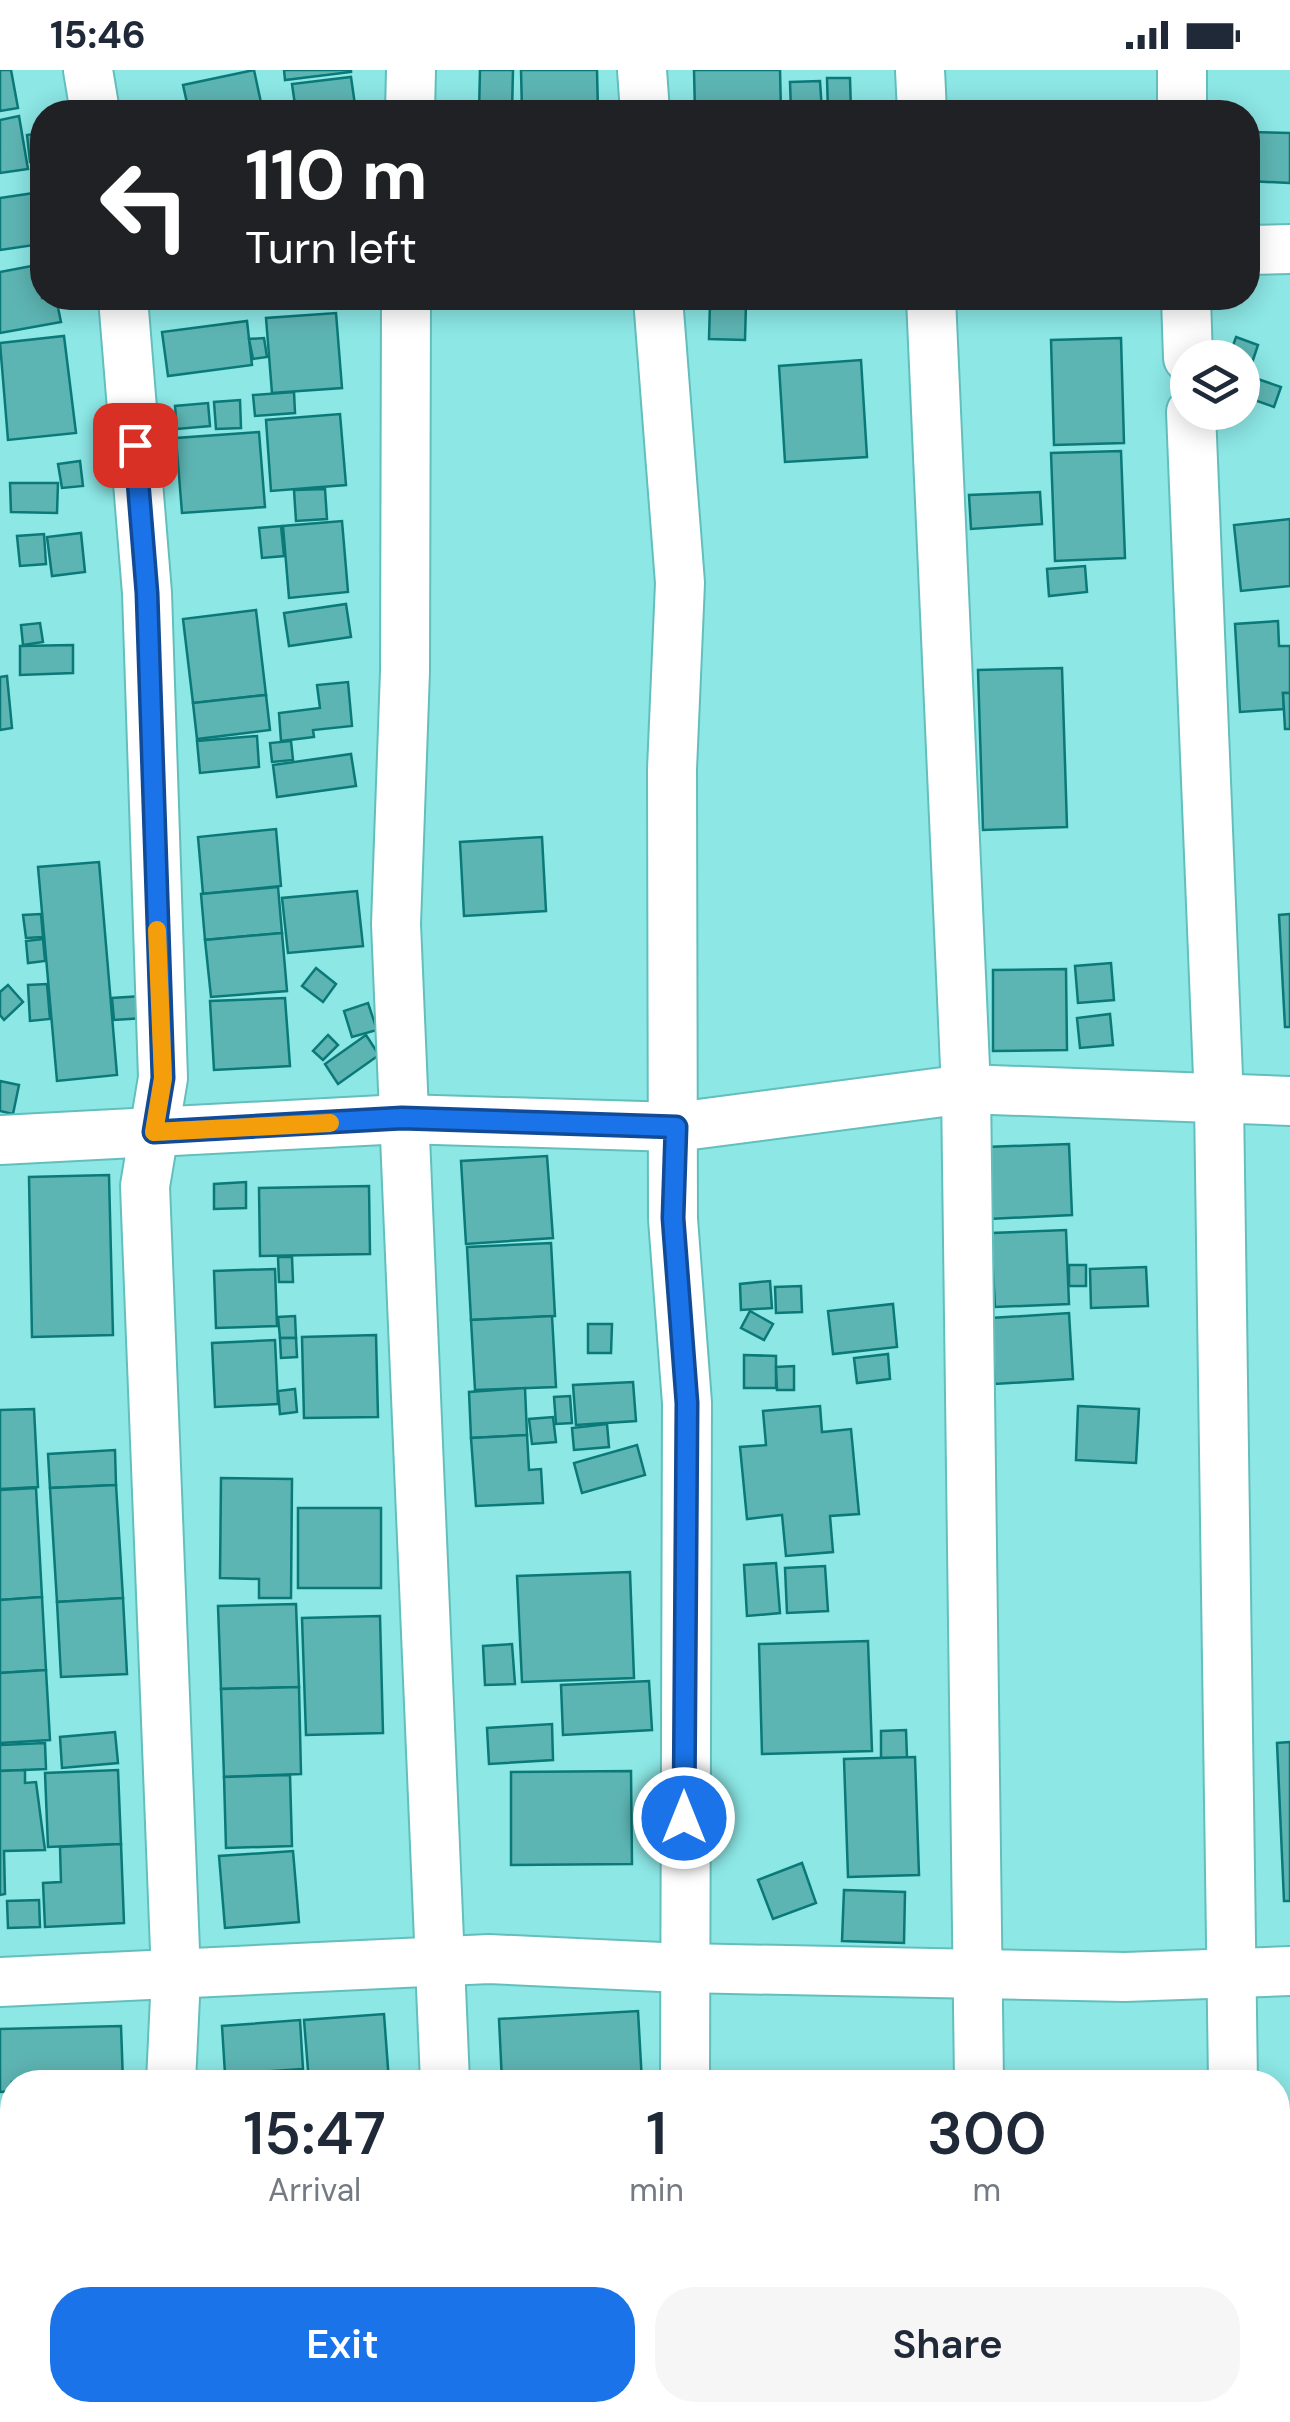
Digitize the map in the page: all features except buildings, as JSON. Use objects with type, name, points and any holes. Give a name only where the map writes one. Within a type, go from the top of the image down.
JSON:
[{"type":"street","points":[[88,70],[93,100]]},
{"type":"street","points":[[410,70],[410,100]]},
{"type":"street","points":[[642,70],[644,100]]},
{"type":"street","points":[[920,70],[921,100]]},
{"type":"street","points":[[1182,70],[1182,100]]},
{"type":"street","points":[[1260,250],[1290,249]]},
{"type":"street","points":[[125,310],[147,593],[163,1078],[145,1186],[176,1976],[172,2070]]},
{"type":"street","points":[[406,310],[405,670],[396,924],[443,2070]]},
{"type":"street","points":[[659,310],[680,583],[672,769],[676,1127],[673,1218],[687,1403],[686,2070]]},
{"type":"street","points":[[932,310],[966,1089],[980,2070]]},
{"type":"street","points":[[1186,310],[1187,340]]},
{"type":"street","points":[[1192,430],[1219,1100],[1233,2070]]},
{"type":"street","points":[[0,1140],[402,1118],[676,1127],[966,1089],[1290,1101]]},
{"type":"street","points":[[0,1982],[489,1959],[683,1968],[977,1974],[1232,1975],[1290,1971]]},
{"type":"slow traffic","points":[[157,930],[163,1078],[154,1132],[330,1123]]},
{"type":"route","points":[[135,445],[147,593],[163,1078],[154,1132],[402,1118],[676,1127],[673,1218],[687,1403],[684,1818]]}]
